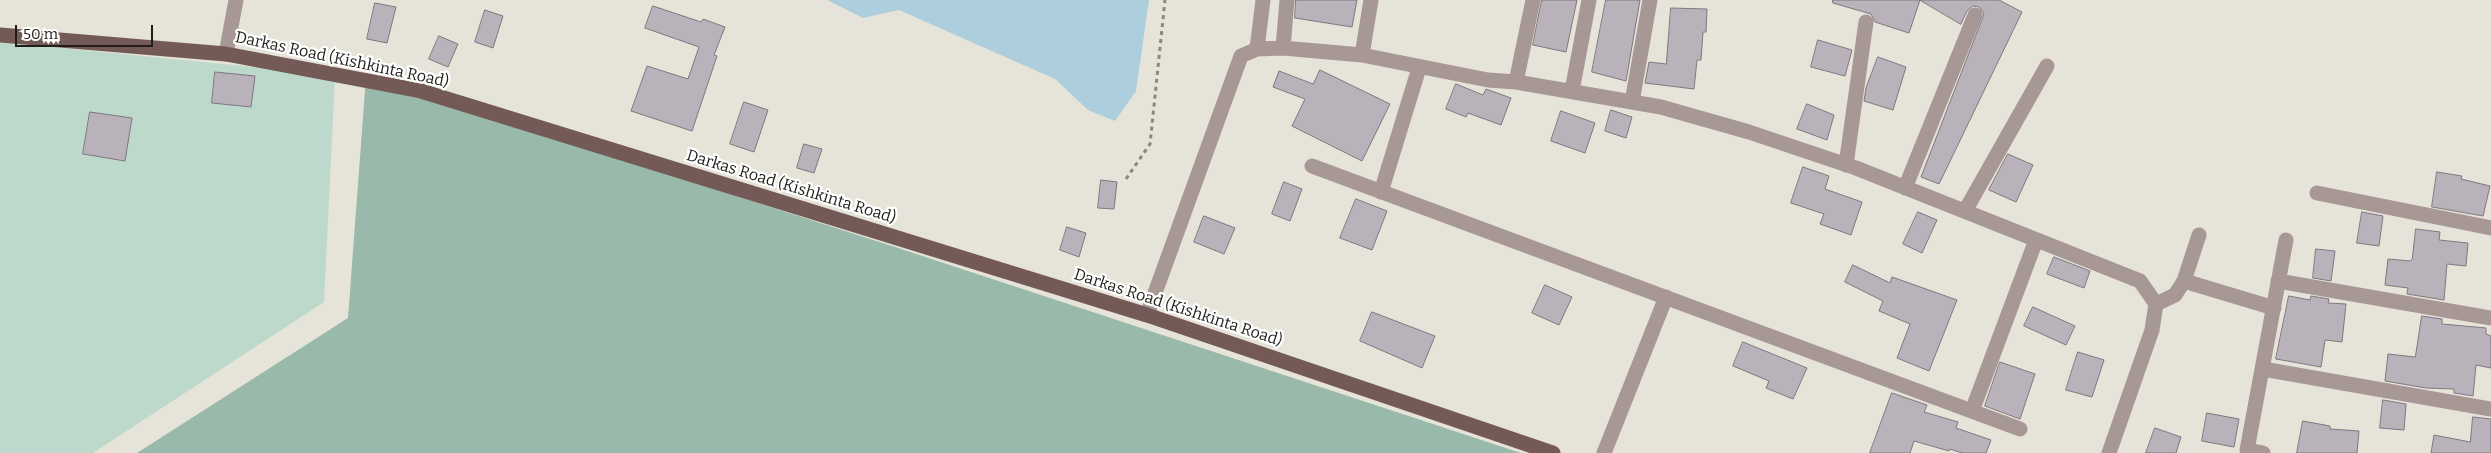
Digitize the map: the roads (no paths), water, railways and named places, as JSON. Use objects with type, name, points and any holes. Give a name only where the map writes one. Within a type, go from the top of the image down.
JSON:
[{"type":"main road","name":"Darkas Road (Kishkinta Road)","points":[[0,35],[226,54],[421,91],[1147,315],[1553,453]]},
{"type":"street","points":[[226,54],[236,0]]},
{"type":"street","points":[[1257,48],[1263,0]]},
{"type":"street","points":[[1283,48],[1287,0]]},
{"type":"street","points":[[1362,55],[1371,0]]},
{"type":"street","points":[[1516,82],[1533,0]]},
{"type":"street","points":[[1572,91],[1589,0]]},
{"type":"street","points":[[1632,102],[1650,0]]},
{"type":"street","points":[[1905,188],[1975,15]]},
{"type":"street","points":[[1846,165],[1866,22]]},
{"type":"street","points":[[1147,315],[1241,56],[1257,48],[1283,48],[1362,55],[1419,68],[1488,80],[1516,82],[1662,107],[1749,132],[1846,165],[2140,281],[2156,304],[2152,330],[2109,453]]},
{"type":"street","points":[[1965,211],[2046,66]]},
{"type":"street","points":[[1381,192],[1419,68]]},
{"type":"street","points":[[1312,166],[2020,429]]},
{"type":"street","points":[[2317,193],[2491,228]]},
{"type":"street","points":[[2156,304],[2175,295],[2184,281],[2199,235]]},
{"type":"street","points":[[1972,411],[2036,240]]},
{"type":"street","points":[[2263,453],[2247,452],[2286,240]]},
{"type":"street","points":[[2278,280],[2491,318]]},
{"type":"street","points":[[2184,281],[2274,308]]},
{"type":"street","points":[[1604,453],[1666,297]]},
{"type":"street","points":[[2263,369],[2491,409]]},
{"type":"water","points":[[827,0],[1149,0],[1136,91],[1115,121],[1088,110],[1055,79],[899,10],[863,18]]}]
